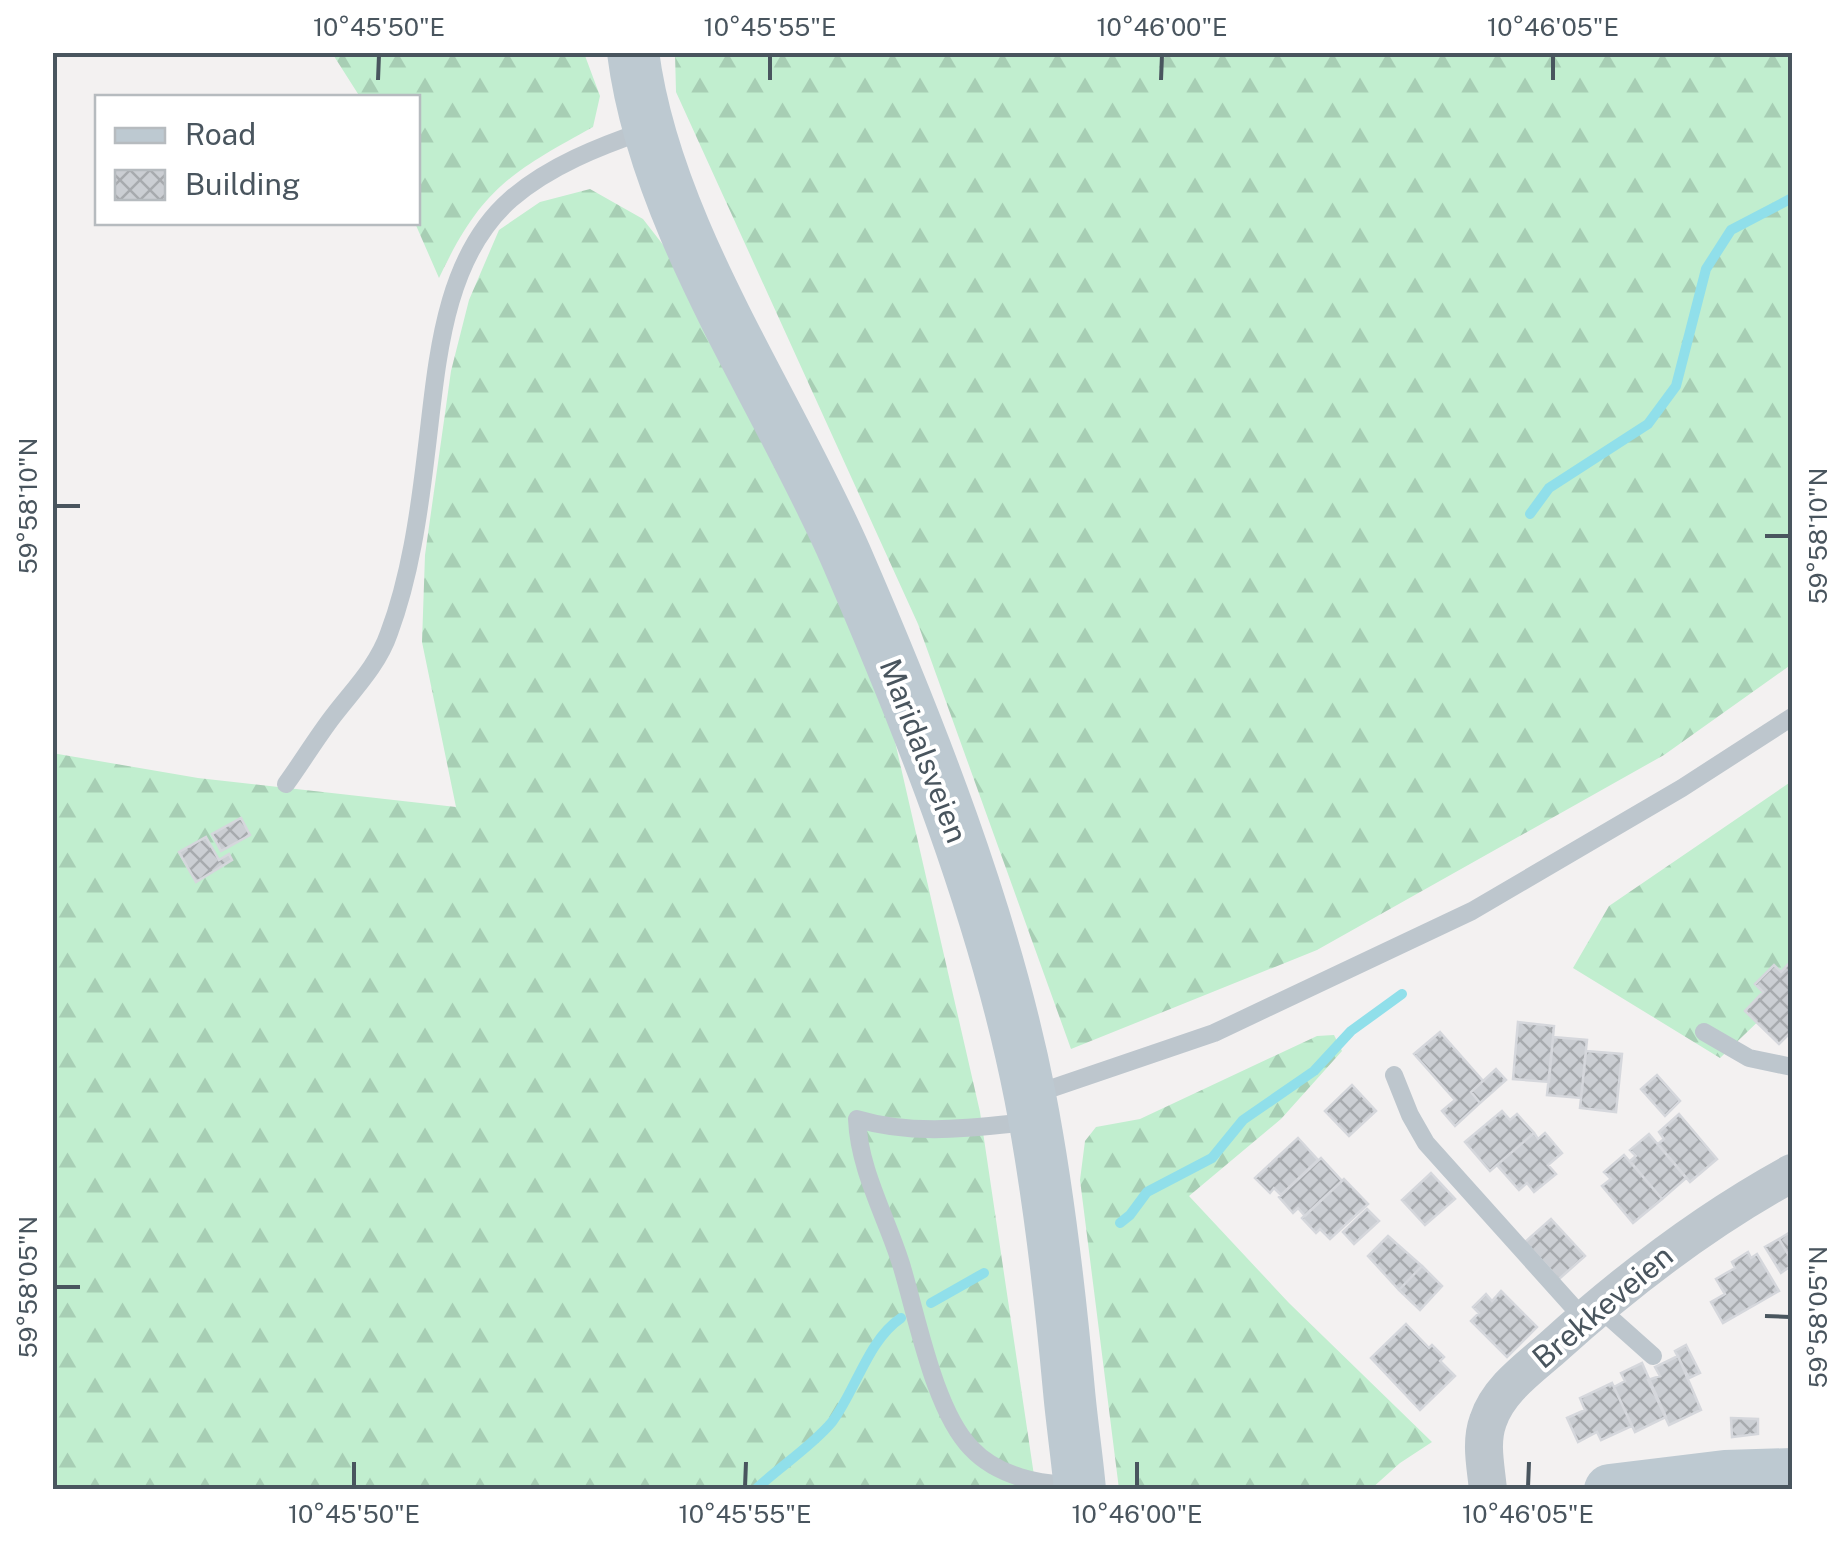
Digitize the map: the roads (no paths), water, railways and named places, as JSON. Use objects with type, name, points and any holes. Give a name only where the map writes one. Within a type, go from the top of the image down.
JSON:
[{"type":"street","name":"Maridalsveien","points":[[633,52],[650,130],[694,249],[817,494],[886,652],[972,885],[1013,1023],[1032,1109],[1056,1254],[1080,1486]]},
{"type":"street","name":"Brekkeveien","points":[[1488,1490],[1483,1438],[1508,1387],[1638,1272],[1718,1215],[1792,1173]]},
{"type":"street","points":[[1630,1488],[1725,1476],[1792,1474]]},
{"type":"lane","points":[[286,784],[372,667],[389,634],[414,535],[442,335],[461,275],[478,241],[509,201],[535,181],[586,154],[650,130]]},
{"type":"lane","points":[[1080,1486],[1022,1478],[972,1451],[959,1433],[930,1360],[900,1261],[858,1146],[857,1119],[903,1130],[933,1131],[1032,1109],[1214,1033],[1472,911],[1682,788],[1792,717]]},
{"type":"lane","points":[[1704,1032],[1749,1058],[1792,1067]]},
{"type":"lane","points":[[1394,1075],[1426,1143],[1591,1313],[1652,1356]]},
{"type":"waterway","points":[[1530,514],[1549,488],[1648,424],[1676,386],[1706,269],[1731,230],[1792,198]]},
{"type":"waterway","points":[[1120,1223],[1147,1192],[1212,1158],[1243,1120],[1314,1071],[1351,1031],[1402,994]]},
{"type":"waterway","points":[[931,1303],[984,1273]]},
{"type":"waterway","points":[[755,1490],[832,1422],[871,1352],[901,1318]]}]
